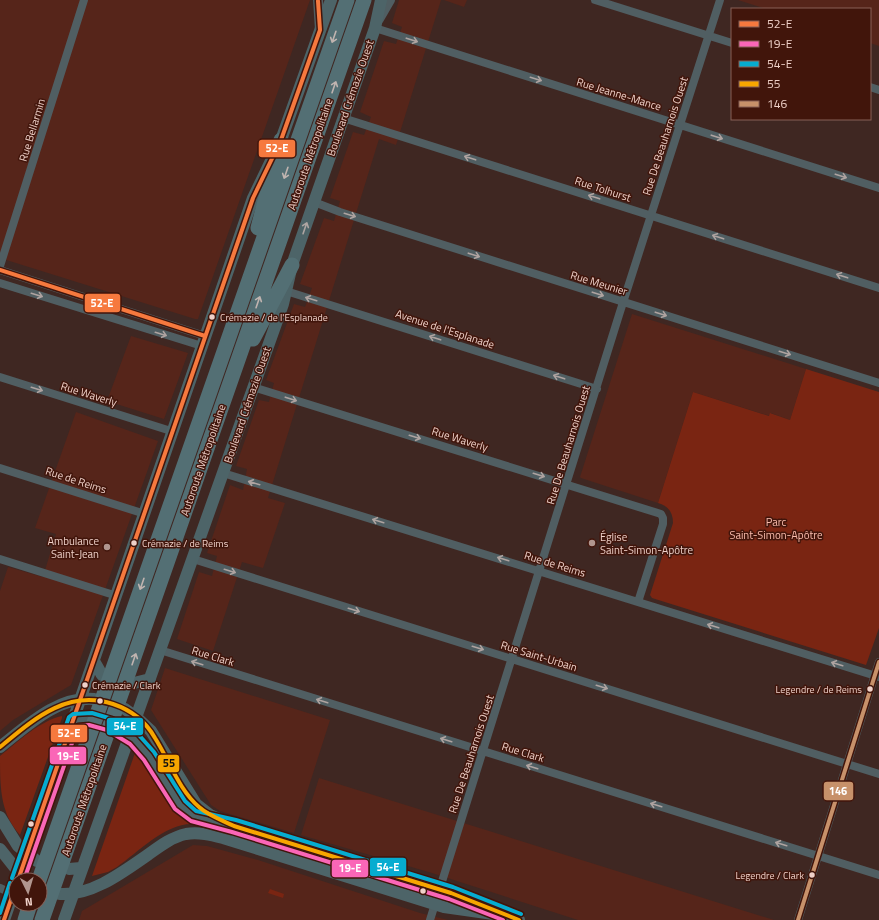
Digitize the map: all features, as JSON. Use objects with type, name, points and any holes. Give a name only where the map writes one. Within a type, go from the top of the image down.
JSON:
[{"type":"highway","name":"Autoroute Métropolitaine","points":[[42,872],[347,0]]},
{"type":"highway","name":"Autoroute Métropolitaine","points":[[42,920],[364,0]]},
{"type":"highway","points":[[229,335],[281,140]]},
{"type":"highway","points":[[227,392],[292,265]]},
{"type":"main road","points":[[24,872],[32,857],[51,787],[145,514],[171,431],[256,188],[281,140],[331,0]]},
{"type":"main road","name":"Boulevard Crémazie Ouest","points":[[64,920],[73,894],[75,868],[104,806],[254,387],[286,291],[292,265],[375,28],[381,0]]},
{"type":"main road","points":[[94,661],[102,675]]},
{"type":"main road","points":[[134,683],[150,679]]},
{"type":"main road","points":[[0,747],[30,723],[59,705],[68,701],[94,699]]},
{"type":"main road","points":[[125,709],[136,717],[154,735],[196,804],[210,814],[234,826]]},
{"type":"main road","points":[[74,720],[87,718]]},
{"type":"main road","points":[[118,728],[145,751],[175,798],[193,816],[234,826],[437,897]]},
{"type":"main road","points":[[0,817],[12,839],[32,857]]},
{"type":"main road","points":[[60,894],[73,894],[95,887],[173,839],[194,833],[223,838],[437,897],[460,896],[519,920]]},
{"type":"main road","points":[[0,849],[13,872]]},
{"type":"main road","points":[[4,920],[8,910]]},
{"type":"street","name":"Rue Bellarmin","points":[[0,266],[84,0]]},
{"type":"street","points":[[317,0],[320,30]]},
{"type":"street","points":[[375,28],[390,0]]},
{"type":"street","points":[[595,0],[731,43]]},
{"type":"street","name":"Rue De Beauharnois Ouest","points":[[430,920],[720,0]]},
{"type":"street","name":"Rue Jeanne-Mance","points":[[375,28],[879,188]]},
{"type":"street","name":"Rue Tolhurst","points":[[343,118],[879,288]]},
{"type":"street","name":"Rue Meunier","points":[[314,202],[340,212],[879,383]]},
{"type":"street","points":[[0,270],[203,341]]},
{"type":"street","points":[[0,283],[203,341]]},
{"type":"street","name":"Avenue de l'Esplanade","points":[[286,291],[597,389]]},
{"type":"street","name":"Rue Waverly","points":[[0,378],[171,431]]},
{"type":"street","name":"Rue Waverly","points":[[254,387],[660,514],[663,518],[663,524],[638,602]]},
{"type":"street","name":"Rue de Reims","points":[[0,468],[145,514]]},
{"type":"street","name":"Rue de Reims","points":[[223,473],[877,677]]},
{"type":"street","points":[[0,559],[117,596]]},
{"type":"street","name":"Rue Saint-Urbain","points":[[193,559],[879,774]]},
{"type":"street","name":"Rue Clark","points":[[160,650],[879,875]]},
{"type":"street","points":[[798,920],[847,764],[877,677],[879,662]]},
{"type":"shaded area","points":[[0,0],[310,0],[198,319],[0,258]]},
{"type":"shaded area","points":[[399,0],[441,0],[396,145],[379,139],[268,498],[285,503],[263,568],[242,562],[213,651],[177,639],[199,572],[212,576],[217,556],[207,553],[230,485],[243,490],[247,469],[236,466],[259,400],[269,402],[274,383],[266,380],[294,304],[305,307],[312,288],[300,284],[324,218],[334,221],[340,201],[330,198],[353,132],[364,135],[371,117],[360,112],[384,41],[396,44],[402,27],[392,23]]},
{"type":"shaded area","points":[[444,0],[467,0],[464,7]]},
{"type":"shaded area","points":[[738,0],[879,0],[879,46],[871,43],[871,8],[763,8]]},
{"type":"shaded area","points":[[632,314],[806,369],[790,420],[771,413],[770,416],[693,392],[658,503],[580,477]]},
{"type":"shaded area","points":[[131,336],[188,353],[164,419],[107,401]]},
{"type":"shaded area","points":[[76,412],[158,441],[71,685],[13,720],[0,731],[0,591],[8,567],[43,577],[56,534],[35,528]]},
{"type":"shaded area","points":[[165,668],[330,720],[294,833],[220,811],[211,805],[151,710]]},
{"type":"shaded area","points":[[319,778],[774,920],[578,920],[432,873],[301,835]]},
{"type":"shaded area","points":[[193,845],[207,846],[258,860],[420,913],[448,920],[79,920],[82,911]]},
{"type":"green space","name":"Parc Saint-Simon-Apôtre","points":[[806,369],[879,392],[879,628],[866,665],[652,598],[650,595],[673,523],[669,510],[665,506],[658,503],[693,392],[769,416],[770,413],[790,420]]},
{"type":"green space","points":[[62,716],[20,835],[8,818],[2,799],[0,756],[37,727],[45,722]]},
{"type":"green space","points":[[136,750],[198,822],[304,854],[303,856],[200,825],[189,824],[178,826],[167,831],[156,837],[117,867],[108,872],[92,876]]},
{"type":"green space","points":[[355,870],[426,892],[425,894],[354,872]]},
{"type":"green space","points":[[270,889],[284,894],[283,898],[268,893]]},
{"type":"tunnel","points":[[48,890],[60,894]]},
{"type":"transit line","name":"52-E","points":[[21,872],[253,198],[281,140],[320,30],[318,1]]},
{"type":"transit line","name":"52-E","points":[[0,270],[205,336]]},
{"type":"transit line","name":"146","points":[[798,920],[879,662]]},
{"type":"transit line","name":"55","points":[[0,747],[26,726],[52,709],[81,700],[96,700],[113,704],[132,713],[143,722],[151,732],[186,792],[199,807],[211,815],[234,826],[451,893],[519,920]]},
{"type":"transit line","name":"54-E","points":[[14,872],[69,717],[73,714],[92,713],[112,719],[138,734],[154,752],[185,801],[196,811],[236,820],[453,887],[521,914]]},
{"type":"transit line","name":"19-E","points":[[27,872],[78,726],[89,725],[107,730],[130,744],[144,760],[175,809],[191,821],[232,832],[449,899],[503,920]]},
{"type":"transit line","name":"54-E","points":[[0,913],[8,889]]},
{"type":"transit line","name":"52-E","points":[[4,920],[8,908]]},
{"type":"place","name":"Crémazie / de l'Esplanade","points":[[212,317]]},
{"type":"place","name":"Crémazie / de Reims","points":[[134,543]]},
{"type":"place","name":"Église Saint-Simon-Apôtre","points":[[592,543]]},
{"type":"place","name":"Ambulance Saint-Jean","points":[[107,547]]},
{"type":"place","name":"Crémazie / Clark","points":[[85,685]]},
{"type":"place","name":"Legendre / de Reims","points":[[870,689]]},
{"type":"place","name":"Legendre / Clark","points":[[812,875]]}]
